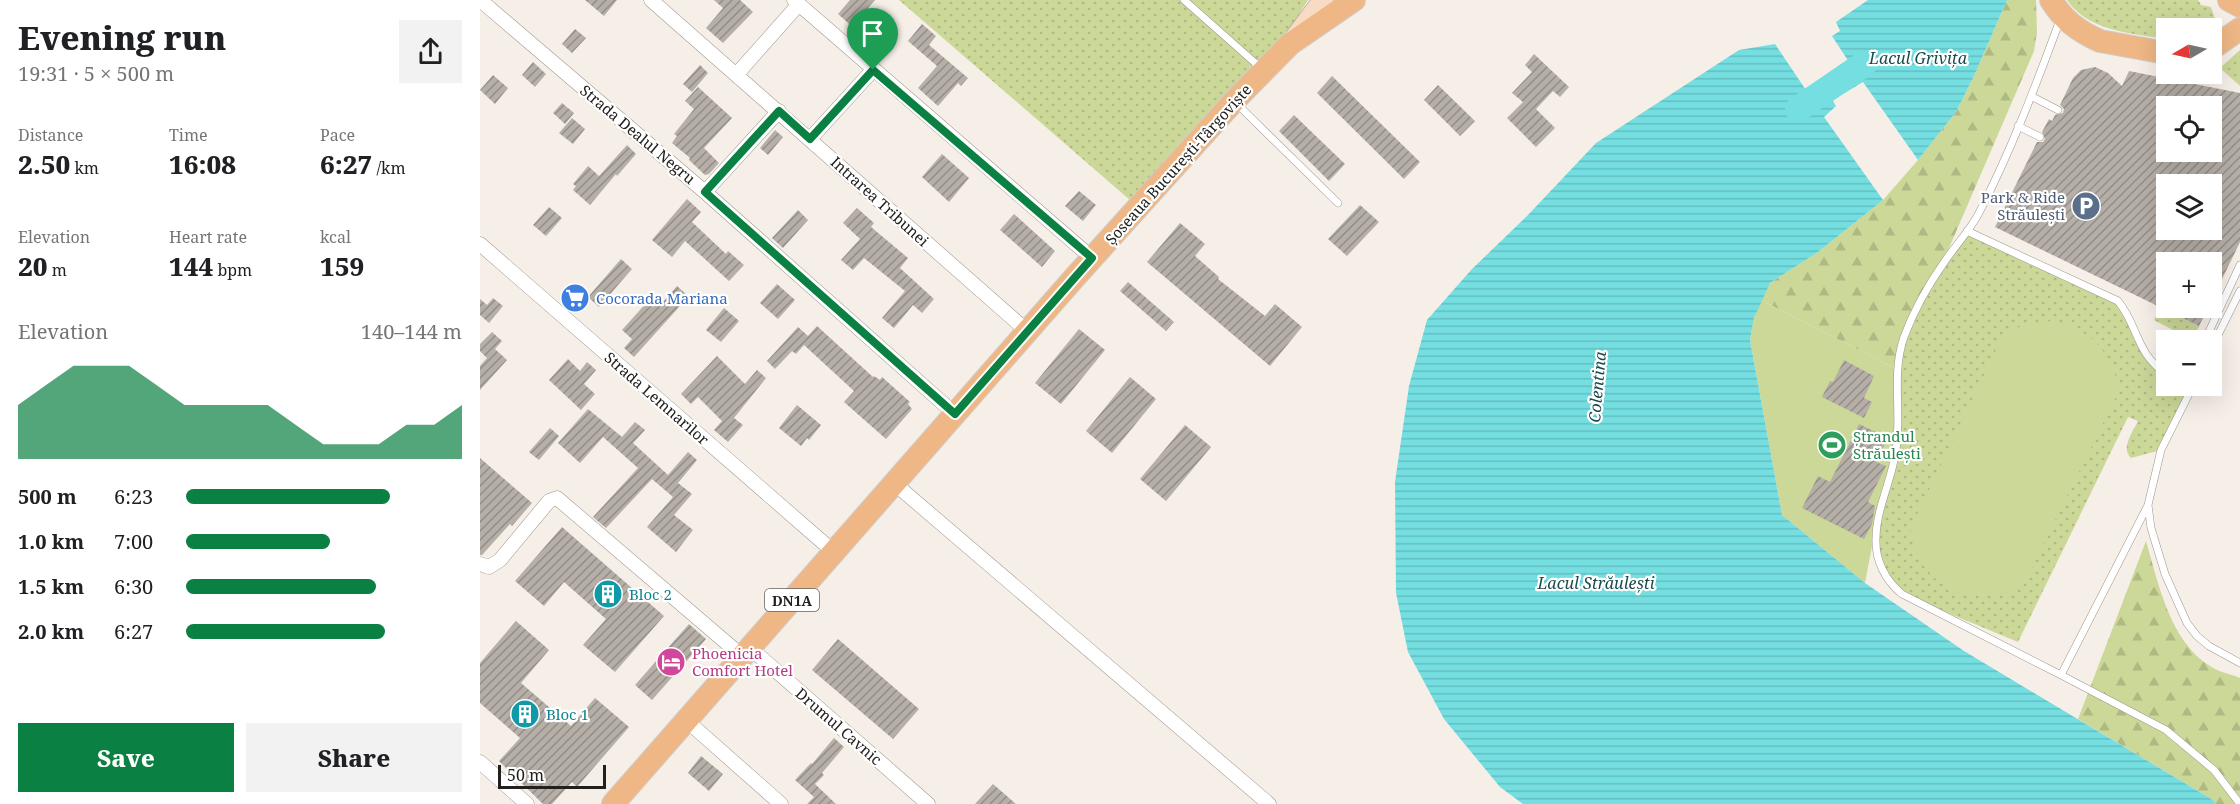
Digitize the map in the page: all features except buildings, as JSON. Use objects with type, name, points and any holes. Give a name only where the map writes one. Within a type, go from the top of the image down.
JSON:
[{"type":"main road","points":[[1290,44],[1323,0]]},
{"type":"main road","name":"Șoseaua București-Târgoviște","points":[[613,804],[1027,331],[1234,101],[1290,44],[1354,0]]},
{"type":"main road","points":[[2229,0],[2240,6]]},
{"type":"main road","points":[[2056,8],[2079,31],[2100,41],[2156,51]]},
{"type":"main road","points":[[2222,43],[2240,29]]},
{"type":"street","name":"Strada Dealul Negru","points":[[480,0],[705,192],[955,414]]},
{"type":"street","name":"Intrarea Tribunei","points":[[651,0],[1027,331]]},
{"type":"street","points":[[737,74],[796,2],[1092,258]]},
{"type":"street","points":[[810,139],[873,70]]},
{"type":"street","points":[[705,192],[779,111]]},
{"type":"street","name":"Strada Lemnarilor","points":[[480,244],[834,552]]},
{"type":"street","points":[[895,484],[1269,804]]},
{"type":"street","name":"Drumul Cavnic","points":[[480,564],[489,567],[500,560],[549,501],[556,498],[746,651],[928,804]]},
{"type":"street","points":[[686,720],[780,804]]},
{"type":"street","points":[[480,762],[527,804]]},
{"type":"lane","points":[[1184,0],[1264,70]]},
{"type":"lane","points":[[2056,8],[2031,96],[1985,200],[1967,231],[1924,292],[1900,350],[1897,368],[1897,449],[1878,524],[1876,540],[1878,553],[1886,576],[1902,594],[2166,730],[2214,770],[2240,804]]},
{"type":"lane","points":[[2031,96],[2058,110]]},
{"type":"lane","points":[[1234,101],[1338,203]]},
{"type":"lane","points":[[2018,126],[2040,137]]},
{"type":"lane","points":[[1967,231],[2118,301],[2142,349],[2156,367]]},
{"type":"lane","points":[[2210,330],[2240,265]]},
{"type":"lane","points":[[2220,330],[2240,291]]},
{"type":"lane","points":[[2061,675],[2148,505],[2160,450],[2186,396]]},
{"type":"lane","points":[[2148,505],[2158,553],[2172,592],[2187,623],[2209,646],[2240,663]]},
{"type":"green space","points":[[899,0],[1308,0],[1264,70],[1138,207]]},
{"type":"green space","points":[[2007,0],[2036,0],[2037,32],[2034,51],[1949,248],[1932,275],[1909,321],[1902,337],[1894,368],[1761,300],[1770,283],[1818,252],[1883,200],[1918,160],[1956,112]]},
{"type":"green space","points":[[2067,0],[2198,0],[2201,5],[2211,7],[2215,18],[2156,18],[2156,37],[2099,25],[2076,11]]},
{"type":"green space","points":[[2240,50],[2240,86],[2222,70],[2222,66]]},
{"type":"green space","points":[[1967,231],[2118,301],[2137,338],[2156,362],[2156,396],[2188,396],[2161,450],[2131,458],[2127,445],[2138,421],[2128,417],[2018,642],[1902,594],[1894,587],[1878,553],[1878,523],[1900,350],[1924,292]]},
{"type":"green space","name":"Ștrandul Străulești","points":[[1761,300],[1894,368],[1895,425],[1892,466],[1865,583],[1782,515],[1750,340],[1754,318]]},
{"type":"green space","points":[[2156,316],[2156,318],[2183,318],[2199,326],[2197,330],[2173,330],[2154,320]]},
{"type":"green space","points":[[2051,321],[2077,330],[2097,344],[2111,364],[2119,391],[2023,585],[2004,593],[1985,596],[1951,589],[1936,579],[1924,566],[1915,549],[1910,529],[2003,335],[2025,324]]},
{"type":"green space","points":[[2146,541],[2161,592],[2175,627],[2185,642],[2210,666],[2240,678],[2240,804],[2216,804],[2213,800],[2078,719]]},
{"type":"water","name":"Lacul Grivița","points":[[1868,0],[2007,0],[1956,112],[1918,160],[1863,82],[1843,94],[1830,74],[1849,62],[1832,36],[1840,31],[1836,22]]},
{"type":"water","name":"Lacul Străulești","points":[[1775,44],[1808,93],[1823,85],[1836,106],[1824,117],[1883,200],[1818,252],[1770,283],[1754,318],[1750,340],[1782,515],[1865,583],[1964,651],[2213,800],[2216,804],[1523,804],[1500,787],[1444,719],[1408,652],[1396,593],[1395,482],[1409,386],[1427,320],[1472,269],[1528,215],[1596,143],[1739,50]]},
{"type":"waterway","name":"Colentina","points":[[1798,109],[1864,64]]},
{"type":"place","name":"Park & Ride Străulești","points":[[2086,206]]},
{"type":"place","name":"Cocorada Mariana","points":[[575,298]]},
{"type":"place","name":"Ștrandul Străulești","points":[[1832,445]]},
{"type":"place","name":"Bloc 2","points":[[608,594]]},
{"type":"place","name":"Phoenicia Comfort Hotel","points":[[671,662]]},
{"type":"place","name":"Bloc 1","points":[[525,714]]},
{"type":"route","points":[[873,70],[1092,258],[955,414],[705,192],[779,111],[810,139],[873,70]]}]
